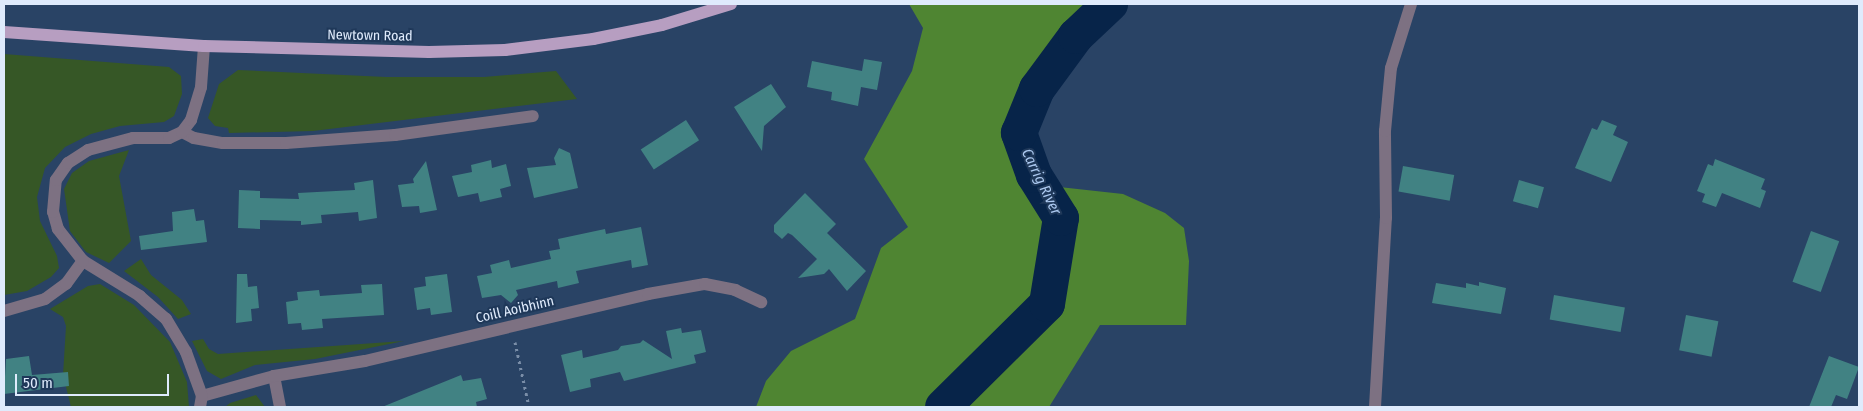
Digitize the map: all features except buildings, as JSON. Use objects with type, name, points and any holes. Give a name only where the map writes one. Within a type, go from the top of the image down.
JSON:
[{"type":"main road","name":"Newtown Road","points":[[4,32],[204,46],[420,52],[505,50],[592,39],[662,25],[731,4]]},
{"type":"street","points":[[1376,407],[1386,218],[1385,131],[1391,68],[1411,4]]},
{"type":"street","points":[[204,46],[201,88],[191,120],[182,132],[194,138],[223,142],[286,143],[395,135],[533,116]]},
{"type":"street","name":"Coill Aoibhinn","points":[[182,132],[169,138],[133,138],[106,144],[68,163],[56,180],[53,212],[58,229],[83,261],[140,296],[166,319],[186,352],[201,402],[274,376],[365,360],[705,284],[735,290],[761,302]]},
{"type":"street","points":[[4,311],[45,299],[66,284],[83,261]]},
{"type":"street","points":[[274,376],[280,407]]},
{"type":"path","points":[[511,326],[530,407]]},
{"type":"green space","points":[[909,4],[1110,4],[1061,56],[1019,133],[1041,185],[1123,194],[1165,213],[1184,228],[1189,261],[1186,325],[1100,325],[1049,407],[756,407],[766,381],[791,351],[855,319],[881,248],[908,227],[864,159],[912,71],[923,28]]},
{"type":"green space","points":[[4,54],[169,67],[181,76],[182,94],[174,116],[164,122],[120,126],[91,134],[65,147],[45,168],[37,197],[40,221],[57,256],[59,268],[51,277],[27,291],[4,295]]},
{"type":"green space","points":[[238,70],[386,77],[484,77],[556,71],[577,99],[313,131],[229,133],[228,128],[215,126],[208,118],[219,84]]},
{"type":"green space","points":[[129,150],[119,176],[131,241],[109,263],[86,252],[70,231],[64,189],[72,173],[89,161]]},
{"type":"green space","points":[[141,259],[151,275],[182,300],[191,314],[178,319],[158,297],[124,271]]},
{"type":"green space","points":[[100,284],[134,305],[170,342],[187,382],[189,407],[71,407],[63,375],[66,326],[63,317],[50,309],[88,286]]},
{"type":"green space","points":[[203,339],[209,349],[218,354],[404,341],[315,359],[255,365],[221,379],[207,371],[192,341]]},
{"type":"green space","points":[[256,395],[265,407],[225,407],[230,403]]},
{"type":"waterway","name":"Carrig River","points":[[943,407],[1047,304],[1061,218],[1034,175],[1019,133],[1037,89],[1076,36],[1110,4]]}]
